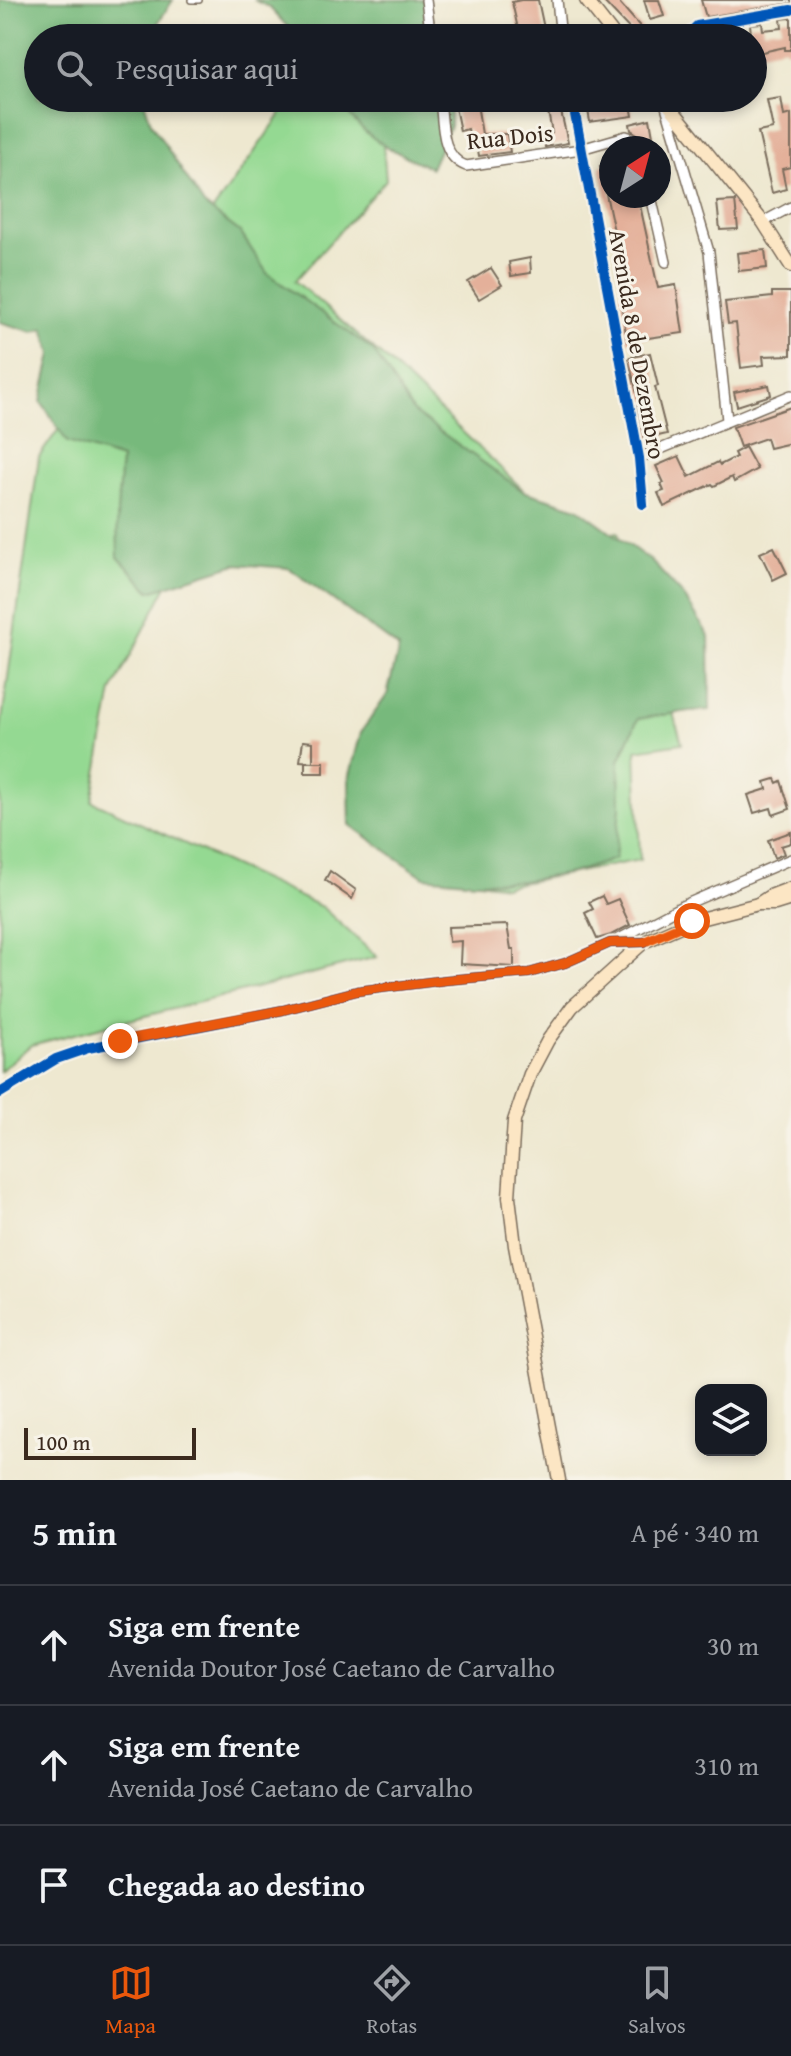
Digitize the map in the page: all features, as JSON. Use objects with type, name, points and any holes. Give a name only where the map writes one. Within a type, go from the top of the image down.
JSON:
[{"type":"main road","points":[[586,0],[605,24]]},
{"type":"main road","points":[[674,112],[763,222],[791,266]]},
{"type":"main road","points":[[559,1480],[509,1197],[514,1121],[530,1074],[548,1040],[572,1007],[644,942],[692,921],[758,904],[791,888]]},
{"type":"main road","points":[[758,904],[791,900]]},
{"type":"street","points":[[426,0],[429,24]]},
{"type":"street","points":[[557,0],[560,24]]},
{"type":"street","points":[[709,24],[791,10]]},
{"type":"street","name":"Rua Dois","points":[[442,112],[447,153],[466,166],[599,144]]},
{"type":"street","name":"Avenida 8 de Dezembro","points":[[574,112],[639,458],[643,504]]},
{"type":"street","points":[[667,112],[709,252],[727,420]]},
{"type":"street","points":[[763,222],[791,207]]},
{"type":"street","points":[[654,208],[666,262]]},
{"type":"street","points":[[639,458],[791,395]]},
{"type":"street","points":[[0,1093],[56,1059],[88,1048],[283,1010],[357,991],[529,973],[565,963],[682,906],[791,859]]},
{"type":"street","points":[[610,943],[644,942]]},
{"type":"lane","points":[[191,0],[199,0]]},
{"type":"green space","points":[[0,0],[173,0],[157,24],[24,24],[24,112],[147,112],[151,123],[204,205],[240,232],[267,273],[373,350],[413,412],[523,491],[578,508],[651,561],[683,595],[709,636],[710,710],[638,719],[619,761],[620,807],[615,859],[572,873],[522,881],[476,882],[424,877],[350,825],[349,779],[361,732],[387,695],[399,648],[289,568],[236,564],[150,591],[118,557],[121,459],[67,442],[41,401],[52,354],[44,328],[33,332],[0,322]]},
{"type":"green space","points":[[254,0],[424,0],[432,24],[285,24],[269,7]]},
{"type":"green space","points":[[281,112],[380,112],[386,180],[295,281],[391,364],[572,536],[618,532],[682,743],[636,750],[640,860],[505,886],[439,876],[414,663],[296,554],[172,576],[112,691],[92,801],[322,907],[377,957],[31,1045],[0,1071],[0,734],[39,457]]},
{"type":"green space","points":[[347,112],[450,112],[450,126],[431,168],[378,141]]},
{"type":"building","points":[[538,0],[543,24],[517,24],[512,2]]},
{"type":"building","points":[[602,0],[617,0],[638,24],[625,24]]},
{"type":"building","points":[[644,0],[659,0],[664,16],[650,20]]},
{"type":"building","points":[[701,0],[791,0],[791,3],[706,17]]},
{"type":"building","points":[[791,18],[791,50],[785,50],[785,47],[767,51],[767,30],[782,28],[781,19]]},
{"type":"building","points":[[781,98],[784,116],[791,114],[791,167],[782,169],[786,189],[772,193],[758,132],[773,129],[767,100]]},
{"type":"building","points":[[456,112],[478,112],[482,134],[507,134],[510,152],[479,156],[477,144],[472,145],[468,129],[460,131]]},
{"type":"building","points":[[548,112],[561,112],[568,143],[545,147],[544,135],[552,133]]},
{"type":"building","points":[[588,112],[632,112],[633,116],[590,122]]},
{"type":"building","points":[[650,119],[653,136],[641,136],[631,130],[630,124]]},
{"type":"building","points":[[735,201],[738,229],[720,230],[717,202]]},
{"type":"building","points":[[609,208],[641,208],[658,288],[676,285],[683,333],[627,341],[620,293],[627,292]]},
{"type":"building","points":[[765,250],[767,268],[739,271],[737,253]]},
{"type":"building","points":[[530,258],[531,273],[511,276],[509,262]]},
{"type":"building","points":[[491,268],[502,285],[479,299],[468,282]]},
{"type":"building","points":[[772,292],[791,292],[791,355],[763,356],[764,365],[741,368],[736,323],[728,324],[725,302],[772,297]]},
{"type":"building","points":[[650,353],[667,434],[645,439],[628,358]]},
{"type":"building","points":[[769,385],[771,395],[737,406],[734,392]]},
{"type":"building","points":[[791,407],[791,443],[769,448],[766,438],[740,447],[733,427]]},
{"type":"building","points":[[745,447],[757,469],[734,482],[732,477],[714,486],[712,484],[664,507],[658,493],[664,491],[661,484],[664,483],[656,466],[679,456],[689,477],[718,462],[720,465],[736,457],[734,453]]},
{"type":"building","points":[[774,547],[787,573],[773,580],[760,553]]},
{"type":"building","points":[[303,741],[313,742],[313,762],[300,761]]},
{"type":"building","points":[[305,762],[324,762],[324,773],[305,773]]},
{"type":"building","points":[[775,779],[777,783],[781,781],[790,809],[773,815],[771,808],[754,813],[748,795],[767,789],[765,782]]},
{"type":"building","points":[[791,832],[791,843],[781,846],[784,854],[774,858],[768,840]]},
{"type":"building","points":[[330,871],[356,890],[352,899],[325,880]]},
{"type":"building","points":[[602,896],[606,904],[618,899],[630,925],[597,939],[585,913],[593,909],[589,902]]},
{"type":"building","points":[[507,925],[511,949],[514,949],[514,967],[460,964],[461,941],[449,942],[448,927]]},
{"type":"cycle path","points":[[709,24],[791,10]]},
{"type":"cycle path","points":[[575,112],[639,458],[643,504]]},
{"type":"cycle path","points":[[0,1093],[56,1059],[88,1048],[283,1010],[357,991],[529,973],[565,963],[610,943],[644,942]]},
{"type":"route","points":[[120,1041],[283,1010],[357,991],[529,973],[565,963],[610,943],[644,942],[692,921]]}]
